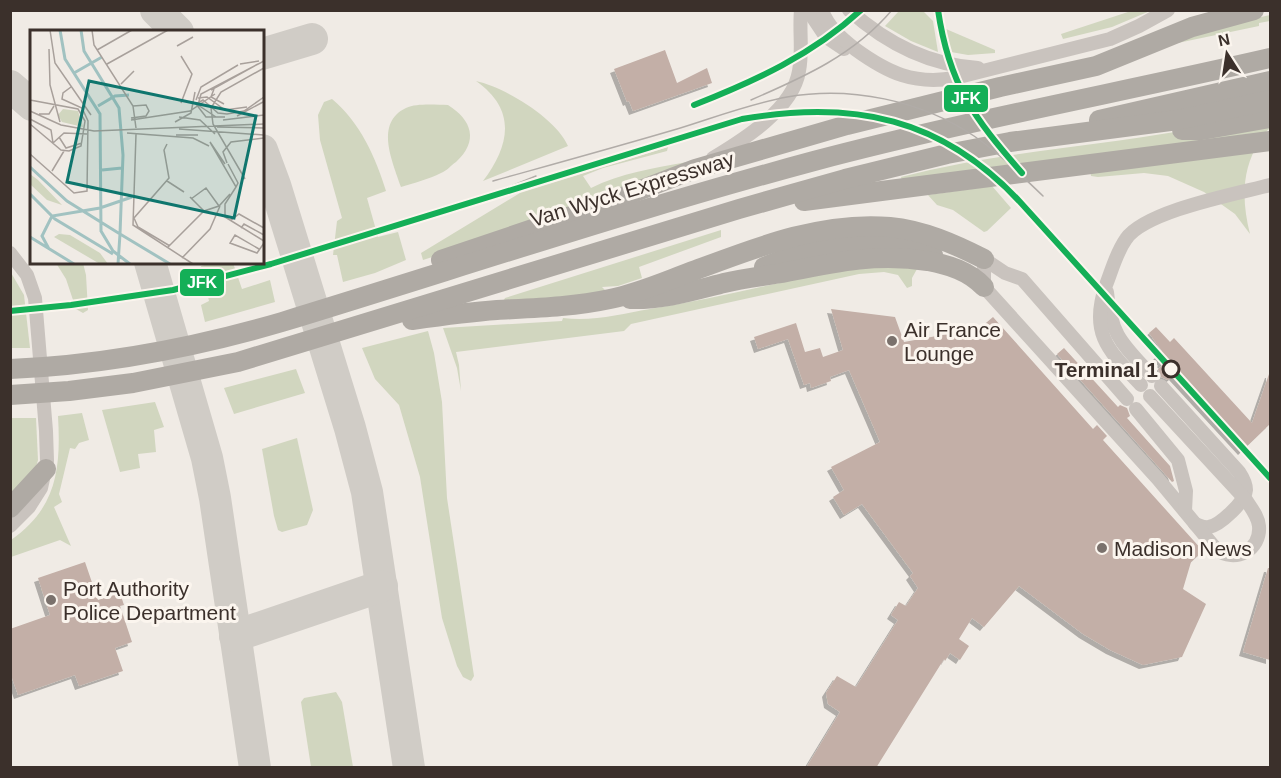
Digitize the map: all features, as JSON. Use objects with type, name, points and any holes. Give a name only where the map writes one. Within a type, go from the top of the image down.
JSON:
[{"type":"highway","points":[[364,297],[381,279],[586,211],[695,169],[803,136],[1095,66],[1192,27],[1247,12]]},
{"type":"highway","name":"Van Wyck Expressway","points":[[10,369],[116,360],[177,349],[262,328],[649,208],[793,167],[896,141],[1270,58]]},
{"type":"highway","points":[[10,395],[133,383],[259,356],[739,209],[845,179],[1270,81]]},
{"type":"highway","points":[[947,154],[1010,142],[1198,117],[1270,100]]},
{"type":"highway","points":[[1135,126],[1168,130],[1202,130],[1270,118]]},
{"type":"highway","points":[[739,209],[1089,166],[1270,141]]},
{"type":"highway","points":[[361,325],[467,313],[560,307],[611,299],[767,244],[809,233],[840,229],[870,226],[903,229],[946,241],[984,259]]},
{"type":"highway","points":[[726,283],[798,254],[843,244],[894,243],[926,251],[989,295]]},
{"type":"highway","points":[[611,299],[652,300],[843,260],[886,257],[917,260],[956,268],[970,274],[989,295]]},
{"type":"highway","points":[[10,404],[69,391]]},
{"type":"highway","points":[[10,508],[46,469]]},
{"type":"street","points":[[695,169],[758,128],[790,94],[800,70],[801,10]]},
{"type":"street","points":[[808,10],[818,28],[838,46],[906,77],[926,80],[956,78],[1110,39],[1168,10]]},
{"type":"street","points":[[822,10],[833,30],[876,64]]},
{"type":"street","points":[[849,10],[882,36],[917,55],[953,65],[992,68]]},
{"type":"street","points":[[1141,385],[1116,359],[1106,344],[1099,313],[1101,299],[1126,238],[1136,228],[1147,222],[1178,210],[1270,185]]},
{"type":"street","points":[[10,253],[22,267],[31,283],[36,304],[46,431],[46,469],[41,488],[34,501],[10,526]]},
{"type":"street","points":[[984,259],[989,295],[1194,523],[1206,528],[1216,524],[1241,502],[1246,492],[1244,481],[1239,472],[1161,386]]},
{"type":"street","points":[[984,259],[1005,273],[1022,279],[1126,399]]},
{"type":"street","points":[[1108,280],[1109,308],[1114,330],[1120,340],[1152,375]]},
{"type":"street","points":[[989,295],[1222,554],[1230,556],[1244,554],[1257,540],[1259,525],[1256,514],[1246,500],[1150,396]]},
{"type":"street","points":[[1136,410],[1178,460],[1186,491],[1185,511]]},
{"type":"green space","points":[[899,11],[923,11],[933,21],[938,52],[911,41],[885,26]]},
{"type":"green space","points":[[1131,11],[1150,11],[1112,27],[1063,39],[1061,34]]},
{"type":"green space","points":[[1270,15],[1270,21],[1259,23],[1259,26],[1173,44],[1172,37]]},
{"type":"green space","points":[[946,29],[995,50],[995,53],[968,55],[951,52]]},
{"type":"green space","points":[[476,81],[500,90],[528,105],[562,135],[568,146],[483,181],[499,154],[505,128],[498,104]]},
{"type":"green space","points":[[332,99],[351,118],[366,141],[386,191],[367,198],[378,237],[398,232],[406,260],[375,273],[343,282],[337,255],[333,255],[337,221],[342,218],[320,140],[318,115],[324,102]]},
{"type":"green space","points":[[448,105],[463,117],[467,124],[470,131],[468,146],[456,162],[445,171],[401,187],[388,144],[391,123],[396,115],[410,106]]},
{"type":"green space","points":[[1270,112],[1270,128],[1262,136],[1253,153],[1246,175],[1245,198],[1250,234],[1235,214],[1204,192],[1168,176],[1144,173],[1091,176],[1089,159],[902,180],[901,177],[1006,156],[1215,125]]},
{"type":"green space","points":[[668,147],[667,151],[603,168],[583,176],[591,188],[626,175],[687,162],[578,210],[423,260],[421,253],[520,193]]},
{"type":"green space","points":[[992,186],[1011,208],[984,232],[953,210],[937,205],[928,195]]},
{"type":"green space","points":[[721,230],[721,237],[639,267],[642,278],[618,286],[602,287],[607,292],[570,299],[504,300],[505,298]]},
{"type":"green space","points":[[57,264],[83,264],[88,310],[83,313],[76,309],[66,279]]},
{"type":"green space","points":[[233,264],[242,289],[270,280],[275,302],[205,322],[201,305],[209,301],[201,266]]},
{"type":"green space","points":[[882,265],[917,269],[912,278],[912,286],[907,288],[898,275],[884,272],[859,274],[631,324],[624,331],[456,352],[461,391],[457,368],[443,328],[562,321],[563,318],[606,317],[824,274]]},
{"type":"green space","points":[[10,271],[24,295],[30,348],[11,348]]},
{"type":"green space","points":[[428,331],[442,402],[447,498],[474,676],[471,681],[463,677],[457,666],[442,618],[420,477],[399,405],[375,379],[362,348]]},
{"type":"green space","points":[[296,369],[305,393],[234,414],[224,388]]},
{"type":"green space","points":[[155,402],[164,427],[154,430],[156,452],[138,454],[140,468],[120,472],[102,410]]},
{"type":"green space","points":[[82,413],[89,440],[79,443],[75,449],[70,448],[59,494],[62,502],[54,507],[71,546],[60,540],[11,557],[11,540],[38,514],[53,486],[57,470],[58,416]]},
{"type":"green space","points":[[11,418],[36,418],[38,460],[35,471],[11,513]]},
{"type":"green space","points":[[297,438],[313,510],[307,525],[282,532],[278,530],[274,516],[262,449]]},
{"type":"green space","points":[[336,692],[342,702],[353,767],[311,767],[301,702],[304,698]]},
{"type":"building","points":[[665,50],[677,83],[707,68],[712,83],[633,111],[614,69]]},
{"type":"building","name":"Terminal 1","points":[[831,309],[895,317],[904,342],[980,328],[993,317],[1093,429],[1097,425],[1107,436],[1103,440],[1203,551],[1191,562],[1183,589],[1206,604],[1182,657],[1143,665],[1110,650],[1083,634],[1019,586],[984,627],[972,618],[959,639],[969,646],[960,660],[950,653],[945,661],[944,659],[876,768],[806,768],[840,712],[828,704],[826,693],[837,676],[856,687],[898,620],[891,615],[899,602],[906,606],[918,588],[910,576],[913,573],[862,504],[844,515],[833,497],[844,490],[831,467],[880,442],[849,370],[830,377],[831,381],[811,388],[810,383],[804,385],[788,339],[758,349],[754,337],[796,323],[805,352],[820,348],[823,357],[843,350]]},
{"type":"building","points":[[1156,327],[1170,342],[1174,338],[1252,423],[1270,374],[1270,424],[1242,451],[1173,376],[1168,380],[1161,377],[1158,369],[1163,365],[1157,356],[1162,351],[1149,333]]},
{"type":"building","points":[[1064,348],[1118,407],[1120,405],[1127,408],[1130,416],[1127,418],[1170,466],[1174,481],[1172,482],[1057,354]]},
{"type":"building","points":[[85,562],[98,600],[120,593],[124,605],[120,606],[132,642],[115,648],[123,671],[79,686],[75,675],[18,695],[10,672],[10,629],[50,615],[38,578]]},
{"type":"building","points":[[1268,568],[1270,568],[1270,660],[1243,652]]},
{"type":"taxiway","points":[[156,10],[176,30]]},
{"type":"taxiway","points":[[264,53],[312,39]]},
{"type":"taxiway","points":[[10,86],[30,103]]},
{"type":"taxiway","points":[[264,155],[350,428],[367,492],[409,768]]},
{"type":"taxiway","points":[[151,264],[207,458],[255,768]]},
{"type":"taxiway","points":[[235,636],[382,586]]},
{"type":"tram line","points":[[751,100],[790,83],[845,52],[877,26],[892,10]]},
{"type":"tram line","points":[[493,181],[654,136],[759,103],[787,97],[836,93],[884,99],[931,113],[974,136],[1010,164],[1043,196]]},
{"type":"tram line","points":[[486,196],[536,176]]},
{"type":"transit line","name":"JFK","points":[[694,105],[761,76],[803,54],[861,10]]},
{"type":"transit line","name":"JFK","points":[[938,10],[949,59],[966,99],[990,135],[1022,173]]},
{"type":"transit line","name":"JFK","points":[[10,311],[71,305],[173,290],[271,264],[742,119],[821,112],[858,115],[894,122],[927,134],[960,151],[991,174],[1021,203],[1270,478]]},
{"type":"place","name":"Air France Lounge","points":[[892,341]]},
{"type":"place","name":"Terminal 1","points":[[1171,369]]},
{"type":"place","name":"Madison News","points":[[1102,548]]},
{"type":"place","name":"Port Authority Police Department","points":[[51,600]]}]
